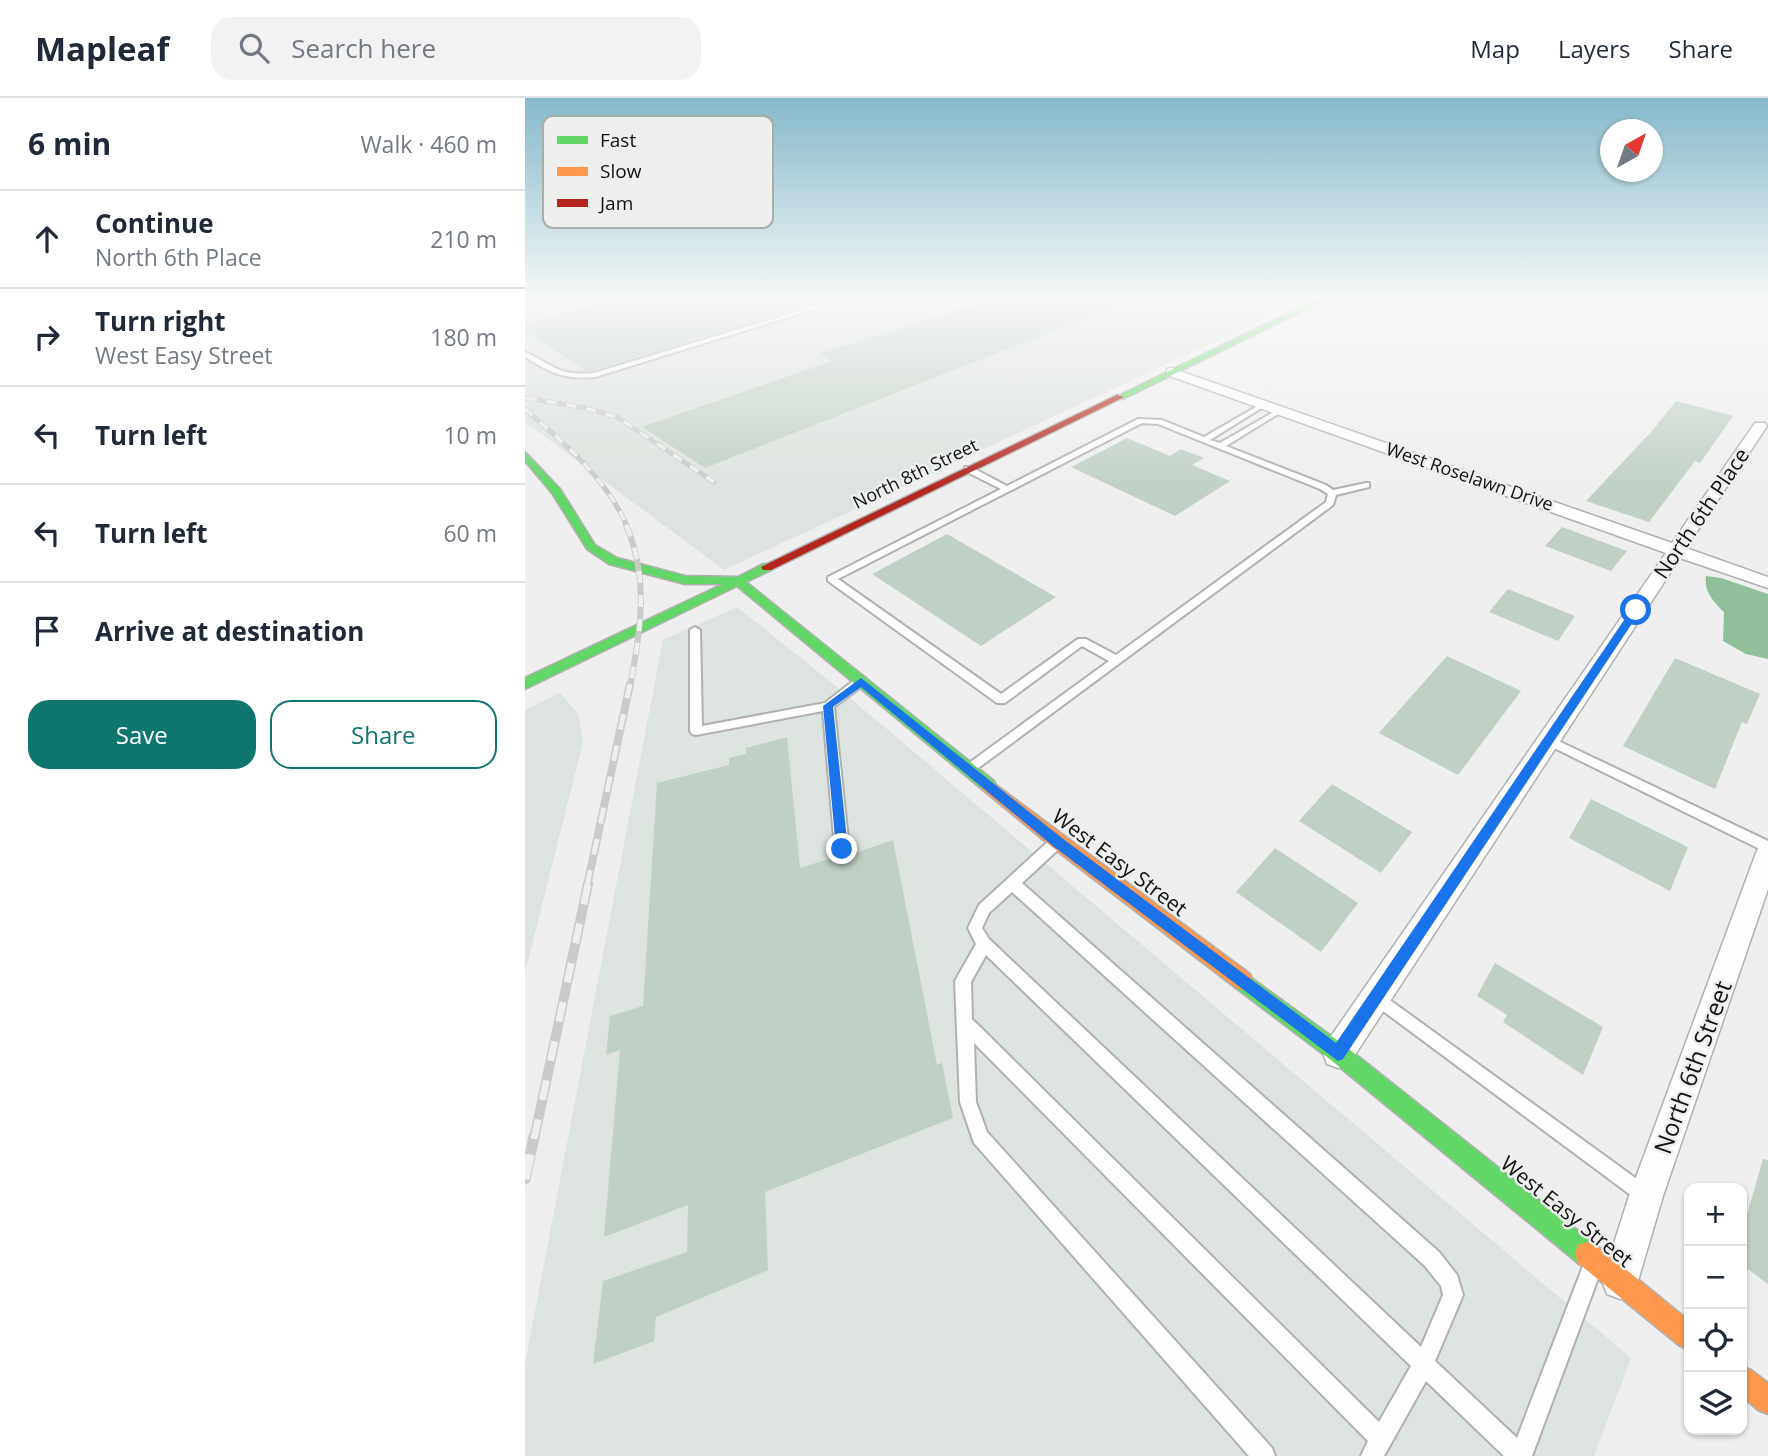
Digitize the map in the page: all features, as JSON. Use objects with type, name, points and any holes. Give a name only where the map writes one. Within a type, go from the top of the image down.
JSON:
[{"type":"street","name":"North 8th Street","points":[[525,684],[1191,362]]},
{"type":"street","name":"West Roselawn Drive","points":[[1171,372],[1768,583]]},
{"type":"street","name":"North 6th Place","points":[[1338,1053],[1760,426]]},
{"type":"street","points":[[525,455],[556,491],[591,547],[613,561],[685,580],[737,580]]},
{"type":"street","name":"West Easy Street","points":[[737,580],[1058,842],[1338,1053],[1684,1333]]},
{"type":"street","name":"North 6th Street","points":[[1620,1281],[1646,1196],[1768,853]]},
{"type":"street","points":[[1747,1383],[1768,1400]]},
{"type":"lane","points":[[538,362],[558,375],[570,377],[595,375],[636,362]]},
{"type":"lane","points":[[1204,440],[1265,404]]},
{"type":"lane","points":[[1219,447],[1281,410]]},
{"type":"lane","points":[[1116,660],[1082,641],[1001,700],[831,579],[1135,422],[1159,422],[1323,487],[1332,493],[1366,485]]},
{"type":"lane","points":[[968,469],[1006,488]]},
{"type":"lane","points":[[968,769],[1330,503],[1332,493]]},
{"type":"lane","points":[[695,630],[696,731],[828,706],[861,681]]},
{"type":"lane","points":[[828,706],[842,849]]},
{"type":"lane","points":[[1548,740],[1768,847]]},
{"type":"lane","points":[[1058,842],[984,909],[975,928],[983,944],[1521,1456],[1594,1261]]},
{"type":"lane","points":[[964,1022],[1377,1448],[1424,1364],[1453,1295],[1450,1282],[1432,1259],[1012,883]]},
{"type":"lane","points":[[983,944],[963,981],[968,1101],[980,1137],[1264,1456]]},
{"type":"lane","points":[[1376,996],[1646,1196]]},
{"type":"shaded area","points":[[525,362],[1170,362],[724,570],[525,422]]},
{"type":"shaded area","points":[[1706,576],[1721,578],[1768,594],[1768,659],[1746,654],[1723,641],[1724,612],[1708,592]]},
{"type":"shaded area","points":[[737,607],[831,682],[1631,1358],[1594,1456],[525,1456],[525,1364],[663,640]]},
{"type":"shaded area","points":[[560,693],[578,714],[583,742],[525,972],[525,710]]},
{"type":"building","points":[[574,362],[619,362],[594,370],[587,371]]},
{"type":"building","points":[[828,362],[973,362],[705,468],[642,427]]},
{"type":"building","points":[[1676,401],[1733,416],[1700,463],[1695,461],[1649,522],[1586,501],[1652,431]]},
{"type":"building","points":[[1127,438],[1170,456],[1181,449],[1204,458],[1192,465],[1230,481],[1175,516],[1071,467]]},
{"type":"building","points":[[1562,527],[1627,551],[1611,571],[1545,546]]},
{"type":"building","points":[[947,534],[1056,597],[981,646],[872,574]]},
{"type":"building","points":[[1508,589],[1575,616],[1558,641],[1489,612]]},
{"type":"building","points":[[1447,656],[1521,691],[1458,775],[1379,733]]},
{"type":"building","points":[[1675,658],[1760,694],[1747,724],[1742,722],[1715,789],[1623,746]]},
{"type":"building","points":[[787,737],[800,868],[893,840],[937,1065],[942,1063],[953,1118],[765,1192],[768,1270],[656,1317],[654,1341],[593,1364],[603,1281],[687,1252],[688,1205],[604,1237],[620,1050],[606,1055],[610,1016],[643,1006],[657,783],[729,765],[729,758],[746,754],[746,748]]},
{"type":"building","points":[[1332,784],[1412,832],[1381,873],[1299,821]]},
{"type":"building","points":[[1591,799],[1688,847],[1670,891],[1569,838]]},
{"type":"building","points":[[1275,848],[1358,903],[1321,952],[1236,892]]},
{"type":"building","points":[[1495,963],[1603,1027],[1583,1075],[1503,1022],[1507,1015],[1477,996]]},
{"type":"building","points":[[1763,1159],[1768,1160],[1768,1284],[1747,1269],[1747,1215]]},
{"type":"railway","points":[[525,398],[538,400]]},
{"type":"railway","points":[[527,398],[585,408],[617,417],[714,482]]},
{"type":"railway","points":[[525,409],[583,462],[608,492],[627,526]]},
{"type":"railway","points":[[626,525],[638,564],[641,604],[630,686]]},
{"type":"railway","points":[[587,886],[630,684]]},
{"type":"railway","points":[[534,1139],[588,884]]},
{"type":"railway","points":[[525,1179],[534,1137]]},
{"type":"traffic: fast","points":[[1120,397],[1192,362]]},
{"type":"traffic: fast","points":[[525,455],[556,491],[591,547],[613,561],[685,580],[737,580],[988,785]]},
{"type":"traffic: fast","points":[[525,684],[767,567]]},
{"type":"traffic: fast","points":[[1243,981],[1338,1053],[1587,1254]]},
{"type":"traffic: slow","points":[[988,785],[1058,842],[1243,981]]},
{"type":"traffic: slow","points":[[1587,1254],[1684,1333]]},
{"type":"traffic: slow","points":[[1747,1383],[1768,1400]]},
{"type":"traffic: jam","points":[[767,567],[1120,397]]},
{"type":"route","points":[[842,849],[828,706],[861,681],[1058,842],[1338,1053],[1636,610]]}]
